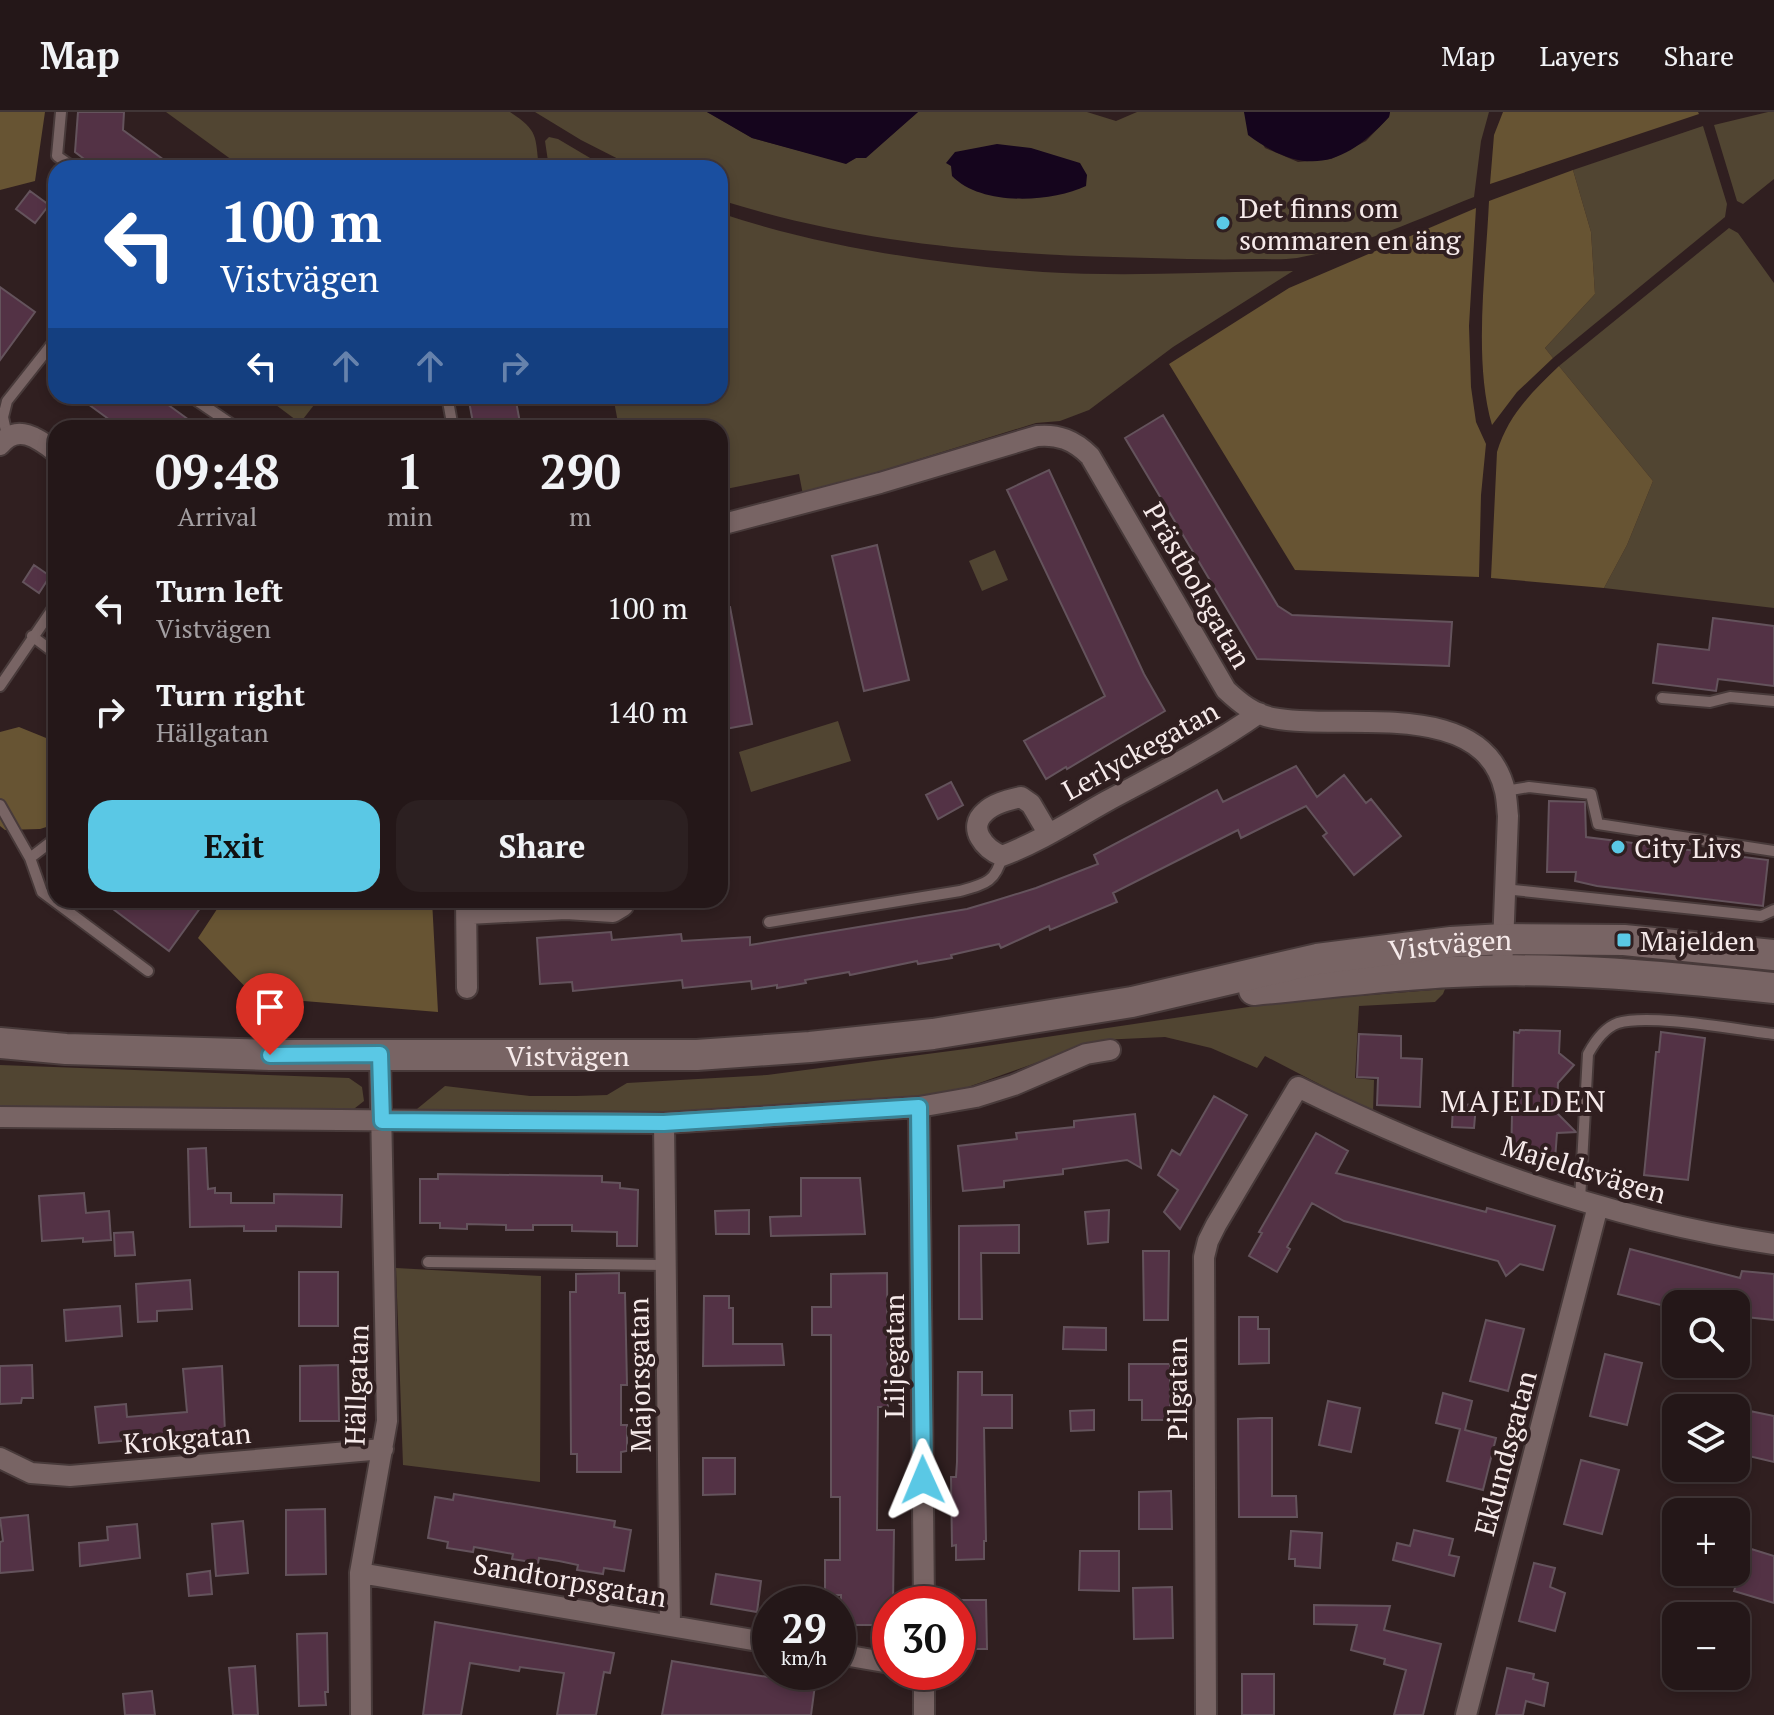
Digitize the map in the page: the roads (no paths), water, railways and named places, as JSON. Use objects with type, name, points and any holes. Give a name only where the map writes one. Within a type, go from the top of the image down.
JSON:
[{"type":"main road","name":"Vistvägen","points":[[1132,1002],[1317,959],[1434,944],[1503,939],[1624,940],[1774,955]]},
{"type":"main road","name":"Vistvägen","points":[[0,1043],[270,1055],[697,1055],[933,1034],[1132,1002],[1452,972],[1622,972],[1774,988]]},
{"type":"street","points":[[3,441],[21,433],[48,447]]},
{"type":"street","name":"Prästbolsgatan","points":[[728,523],[880,483],[1037,436],[1070,440],[1090,456],[1226,690],[1241,705],[1274,718],[1419,725],[1446,730],[1482,752],[1494,766],[1505,791],[1508,816],[1502,971]]},
{"type":"street","name":"Lerlyckegatan","points":[[1048,833],[1031,804],[1021,797],[985,811],[977,822],[983,844],[1002,856],[1048,833],[1227,736],[1259,713]]},
{"type":"street","points":[[467,908],[467,988]]},
{"type":"street","points":[[587,908],[613,912],[620,908]]},
{"type":"street","points":[[0,1117],[664,1123],[919,1107],[976,1097],[1014,1085],[1086,1054],[1110,1050]]},
{"type":"street","name":"Hällgatan","points":[[361,1715],[360,1573],[383,1449],[388,1381],[380,1054]]},
{"type":"street","name":"Majeldsvägen","points":[[1298,1087],[1423,1145],[1502,1175],[1589,1203],[1690,1230],[1774,1244]]},
{"type":"street","name":"Pilgatan","points":[[1206,1715],[1204,1257],[1216,1225],[1298,1087]]},
{"type":"street","name":"Liljegatan","points":[[919,1107],[924,1586]]},
{"type":"street","name":"Majorsgatan","points":[[664,1123],[670,1626]]},
{"type":"street","name":"Eklundsgatan","points":[[1466,1715],[1589,1203]]},
{"type":"street","name":"Krokgatan","points":[[0,1458],[31,1473],[70,1476],[383,1449]]},
{"type":"street","name":"Sandtorpsgatan","points":[[360,1573],[752,1640]]},
{"type":"street","points":[[924,1690],[924,1715]]},
{"type":"lane","points":[[61,112],[57,156],[63,160]]},
{"type":"lane","points":[[3,441],[7,401],[48,349]]},
{"type":"lane","points":[[202,404],[225,420]]},
{"type":"lane","points":[[0,686],[48,615]]},
{"type":"lane","points":[[32,636],[48,648]]},
{"type":"lane","points":[[1662,698],[1710,702],[1730,697],[1774,701]]},
{"type":"lane","points":[[1505,791],[1529,787],[1591,794],[1598,824],[1774,851]]},
{"type":"lane","points":[[0,805],[30,858],[42,892],[48,896]]},
{"type":"lane","points":[[30,858],[48,844]]},
{"type":"lane","points":[[769,922],[960,891],[984,884],[998,873],[1002,856]]},
{"type":"lane","points":[[1504,889],[1761,916],[1774,910]]},
{"type":"lane","points":[[63,908],[148,971]]},
{"type":"lane","points":[[1589,1203],[1588,1054],[1603,1033],[1617,1023],[1643,1020],[1774,1034]]},
{"type":"lane","points":[[428,1262],[666,1265]]},
{"type":"place","name":"Det finns om sommaren en äng","points":[[1223,223]]},
{"type":"place","name":"City Livs","points":[[1618,847]]},
{"type":"place","name":"Majelden","points":[[1624,940]]},
{"type":"district","name":"MAJELDEN","points":[[1524,1101]]}]
